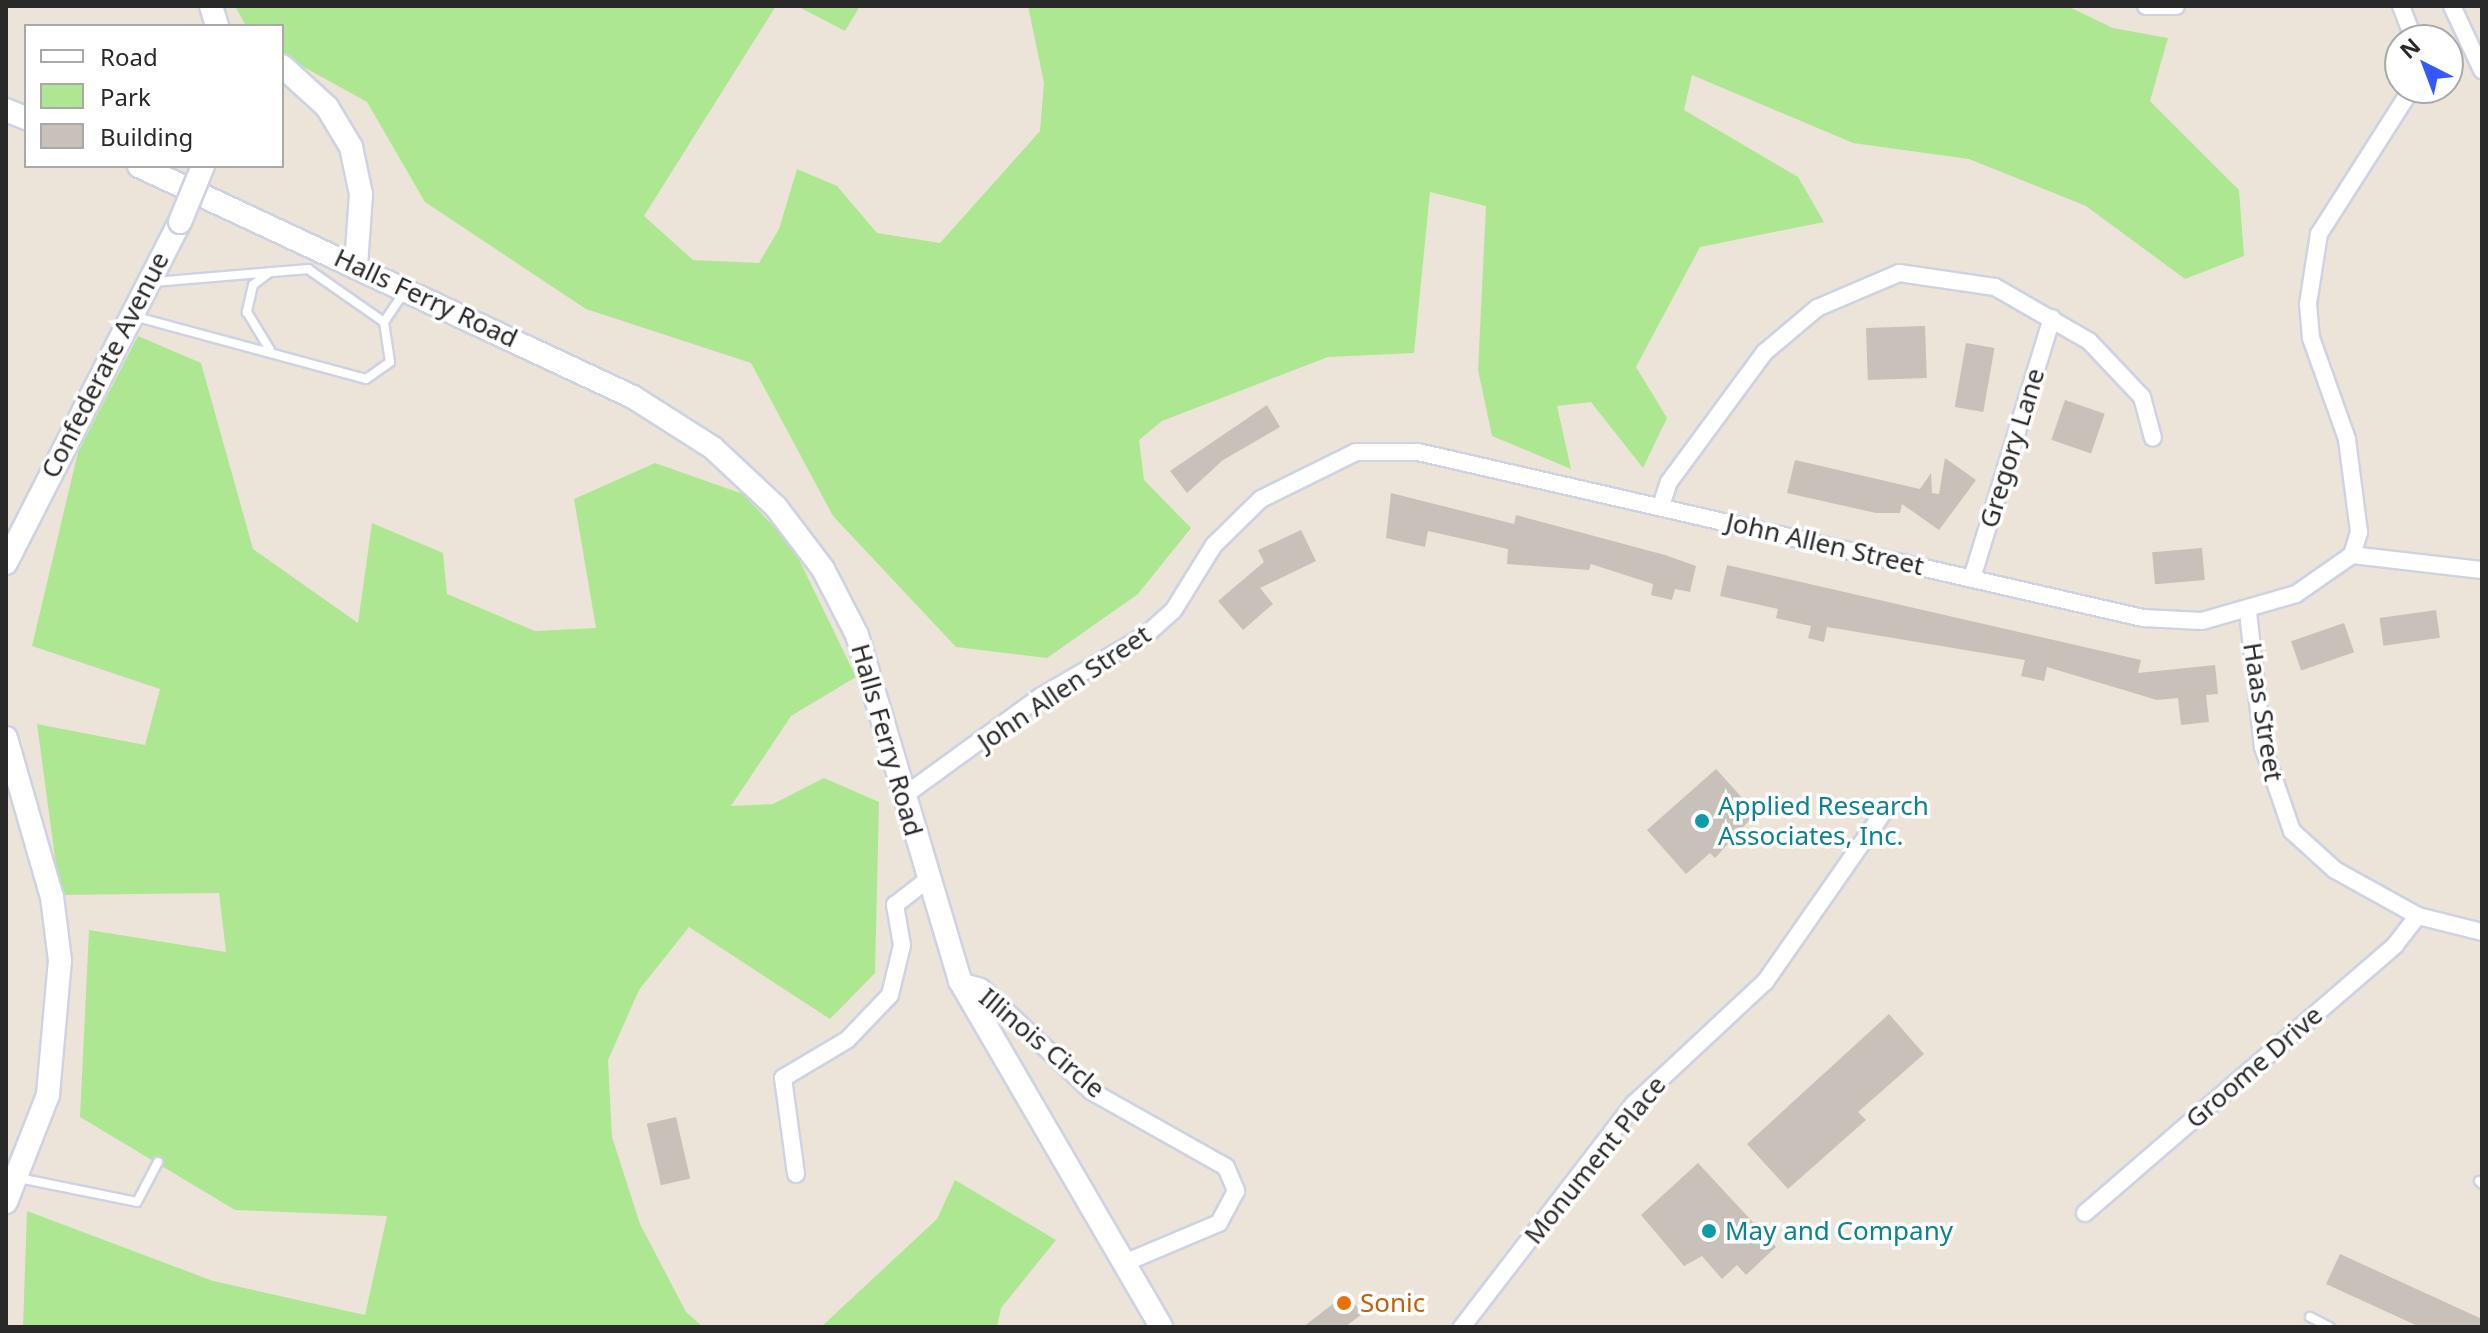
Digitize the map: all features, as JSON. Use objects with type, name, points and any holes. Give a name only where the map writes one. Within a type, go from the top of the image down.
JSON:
[{"type":"street","points":[[2146,6],[2176,6]]},
{"type":"street","points":[[2452,6],[2482,70]]},
{"type":"street","points":[[284,68],[327,107],[351,147],[361,194],[356,265]]},
{"type":"street","points":[[2401,104],[2330,206],[2311,268],[2311,338],[2347,439],[2359,506],[2352,555],[2482,570]]},
{"type":"street","name":"Halls Ferry Road","points":[[143,168],[407,288],[633,397],[713,448],[776,507],[823,569],[857,635],[927,880],[960,981],[1161,1327]]},
{"type":"street","name":"Confederate Avenue","points":[[6,563],[180,222],[202,168]]},
{"type":"street","points":[[1661,506],[1669,482],[1765,352],[1849,290],[1925,272],[1995,287],[2052,318],[2125,374],[2142,397],[2153,438]]},
{"type":"street","name":"Gregory Lane","points":[[1972,578],[2052,318]]},
{"type":"street","name":"John Allen Street","points":[[905,795],[1040,697],[1146,635],[1173,611],[1237,520],[1324,462],[1356,452],[1418,452],[2173,622],[2248,612],[2306,589],[2352,555]]},
{"type":"street","name":"Haas Street","points":[[2248,612],[2263,747],[2292,831],[2335,870],[2418,916],[2482,932]]},
{"type":"street","points":[[6,738],[52,897],[60,960],[48,1095],[19,1177],[6,1202]]},
{"type":"street","name":"Monument Place","points":[[1462,1327],[1634,1104],[1765,982],[1883,813]]},
{"type":"street","points":[[796,1174],[783,1078],[847,1040],[890,995],[902,945],[895,905],[927,880]]},
{"type":"street","name":"Groome Drive","points":[[2085,1213],[2395,945],[2418,916]]},
{"type":"street","name":"Illinois Circle","points":[[960,981],[981,987],[1091,1091],[1226,1167],[1236,1191],[1219,1223],[1122,1264]]},
{"type":"lane","points":[[149,282],[308,269],[384,322]]},
{"type":"lane","points":[[271,351],[256,334],[247,304],[253,285],[274,270]]},
{"type":"lane","points":[[132,315],[366,379],[390,362],[384,322],[407,288]]},
{"type":"lane","points":[[19,1177],[137,1202],[158,1162]]},
{"type":"lane","points":[[2310,1317],[2330,1327]]},
{"type":"green space","points":[[235,6],[776,6],[644,216],[693,260],[759,263],[779,229],[797,169],[837,186],[877,233],[940,243],[1040,131],[1044,83],[1028,6],[2067,6],[2113,28],[2168,38],[2150,101],[2239,190],[2244,256],[2185,279],[2086,206],[1969,159],[1853,143],[1692,75],[1684,110],[1798,177],[1824,222],[1700,247],[1636,367],[1667,418],[1643,468],[1591,402],[1557,406],[1571,469],[1492,436],[1478,370],[1486,206],[1430,192],[1414,353],[1328,357],[1162,421],[1139,440],[1144,480],[1191,528],[1138,594],[1047,658],[956,647],[833,516],[751,363],[586,309],[425,202],[367,102],[284,56],[284,24],[245,24]]},
{"type":"green space","points":[[797,6],[860,6],[845,31]]},
{"type":"green space","points":[[138,336],[201,363],[253,549],[358,623],[372,523],[443,553],[447,594],[535,631],[596,628],[574,499],[655,463],[743,494],[793,547],[856,677],[791,716],[731,806],[773,804],[824,778],[879,802],[875,973],[830,1019],[689,927],[639,990],[608,1060],[612,1137],[640,1224],[686,1312],[703,1327],[23,1327],[27,1211],[213,1281],[365,1315],[387,1216],[235,1210],[80,1117],[89,930],[226,952],[219,893],[60,895],[37,724],[145,745],[160,689],[32,646],[78,452]]},
{"type":"green space","points":[[955,1180],[1056,1240],[1001,1308],[997,1327],[821,1327],[937,1219]]},
{"type":"building","points":[[1925,326],[1927,378],[1868,380],[1866,328]]},
{"type":"building","points":[[1966,343],[1995,348],[1983,412],[1955,407]]},
{"type":"building","points":[[2065,400],[2105,414],[2091,453],[2051,440]]},
{"type":"building","points":[[1267,405],[1280,427],[1223,460],[1187,493],[1170,471]]},
{"type":"building","points":[[1945,458],[1976,480],[1939,530],[1902,504],[1900,513],[1876,513],[1787,493],[1795,460],[1920,489],[1931,473],[1932,493],[1939,494]]},
{"type":"building","points":[[1391,493],[1514,524],[1516,515],[1665,555],[1696,566],[1690,592],[1675,589],[1672,600],[1651,595],[1653,584],[1591,564],[1589,570],[1507,564],[1508,549],[1428,531],[1425,547],[1386,538]]},
{"type":"building","points":[[1301,530],[1316,561],[1260,588],[1273,604],[1243,630],[1218,601],[1264,562],[1258,550]]},
{"type":"building","points":[[2202,548],[2205,580],[2155,584],[2152,552]]},
{"type":"building","points":[[1727,565],[2141,660],[2138,673],[2215,665],[2218,694],[2206,695],[2209,722],[2181,725],[2178,698],[2157,700],[2047,667],[2044,681],[2021,676],[2025,660],[1827,627],[1824,642],[1808,638],[1811,626],[1776,618],[1778,609],[1720,596]]},
{"type":"building","points":[[2436,610],[2440,638],[2383,646],[2380,618]]},
{"type":"building","points":[[2344,623],[2354,652],[2301,671],[2291,641]]},
{"type":"building","name":"Applied Research Associates, Inc.","points":[[1716,769],[1756,813],[1715,858],[1710,853],[1686,874],[1647,830]]},
{"type":"building","points":[[1889,1014],[1924,1054],[1858,1112],[1866,1120],[1788,1189],[1747,1144]]},
{"type":"building","points":[[676,1117],[690,1178],[661,1185],[647,1124]]},
{"type":"building","name":"May and Company","points":[[1698,1163],[1776,1247],[1746,1275],[1737,1265],[1722,1279],[1702,1256],[1684,1266],[1641,1215]]},
{"type":"building","points":[[2340,1254],[2482,1319],[2482,1327],[2420,1327],[2326,1284]]},
{"type":"building","name":"Sonic","points":[[1347,1293],[1362,1314],[1345,1327],[1303,1327]]},
{"type":"place","name":"Applied Research Associates, Inc.","points":[[1702,821]]},
{"type":"place","name":"May and Company","points":[[1709,1231]]},
{"type":"place","name":"Sonic","points":[[1344,1303]]}]
